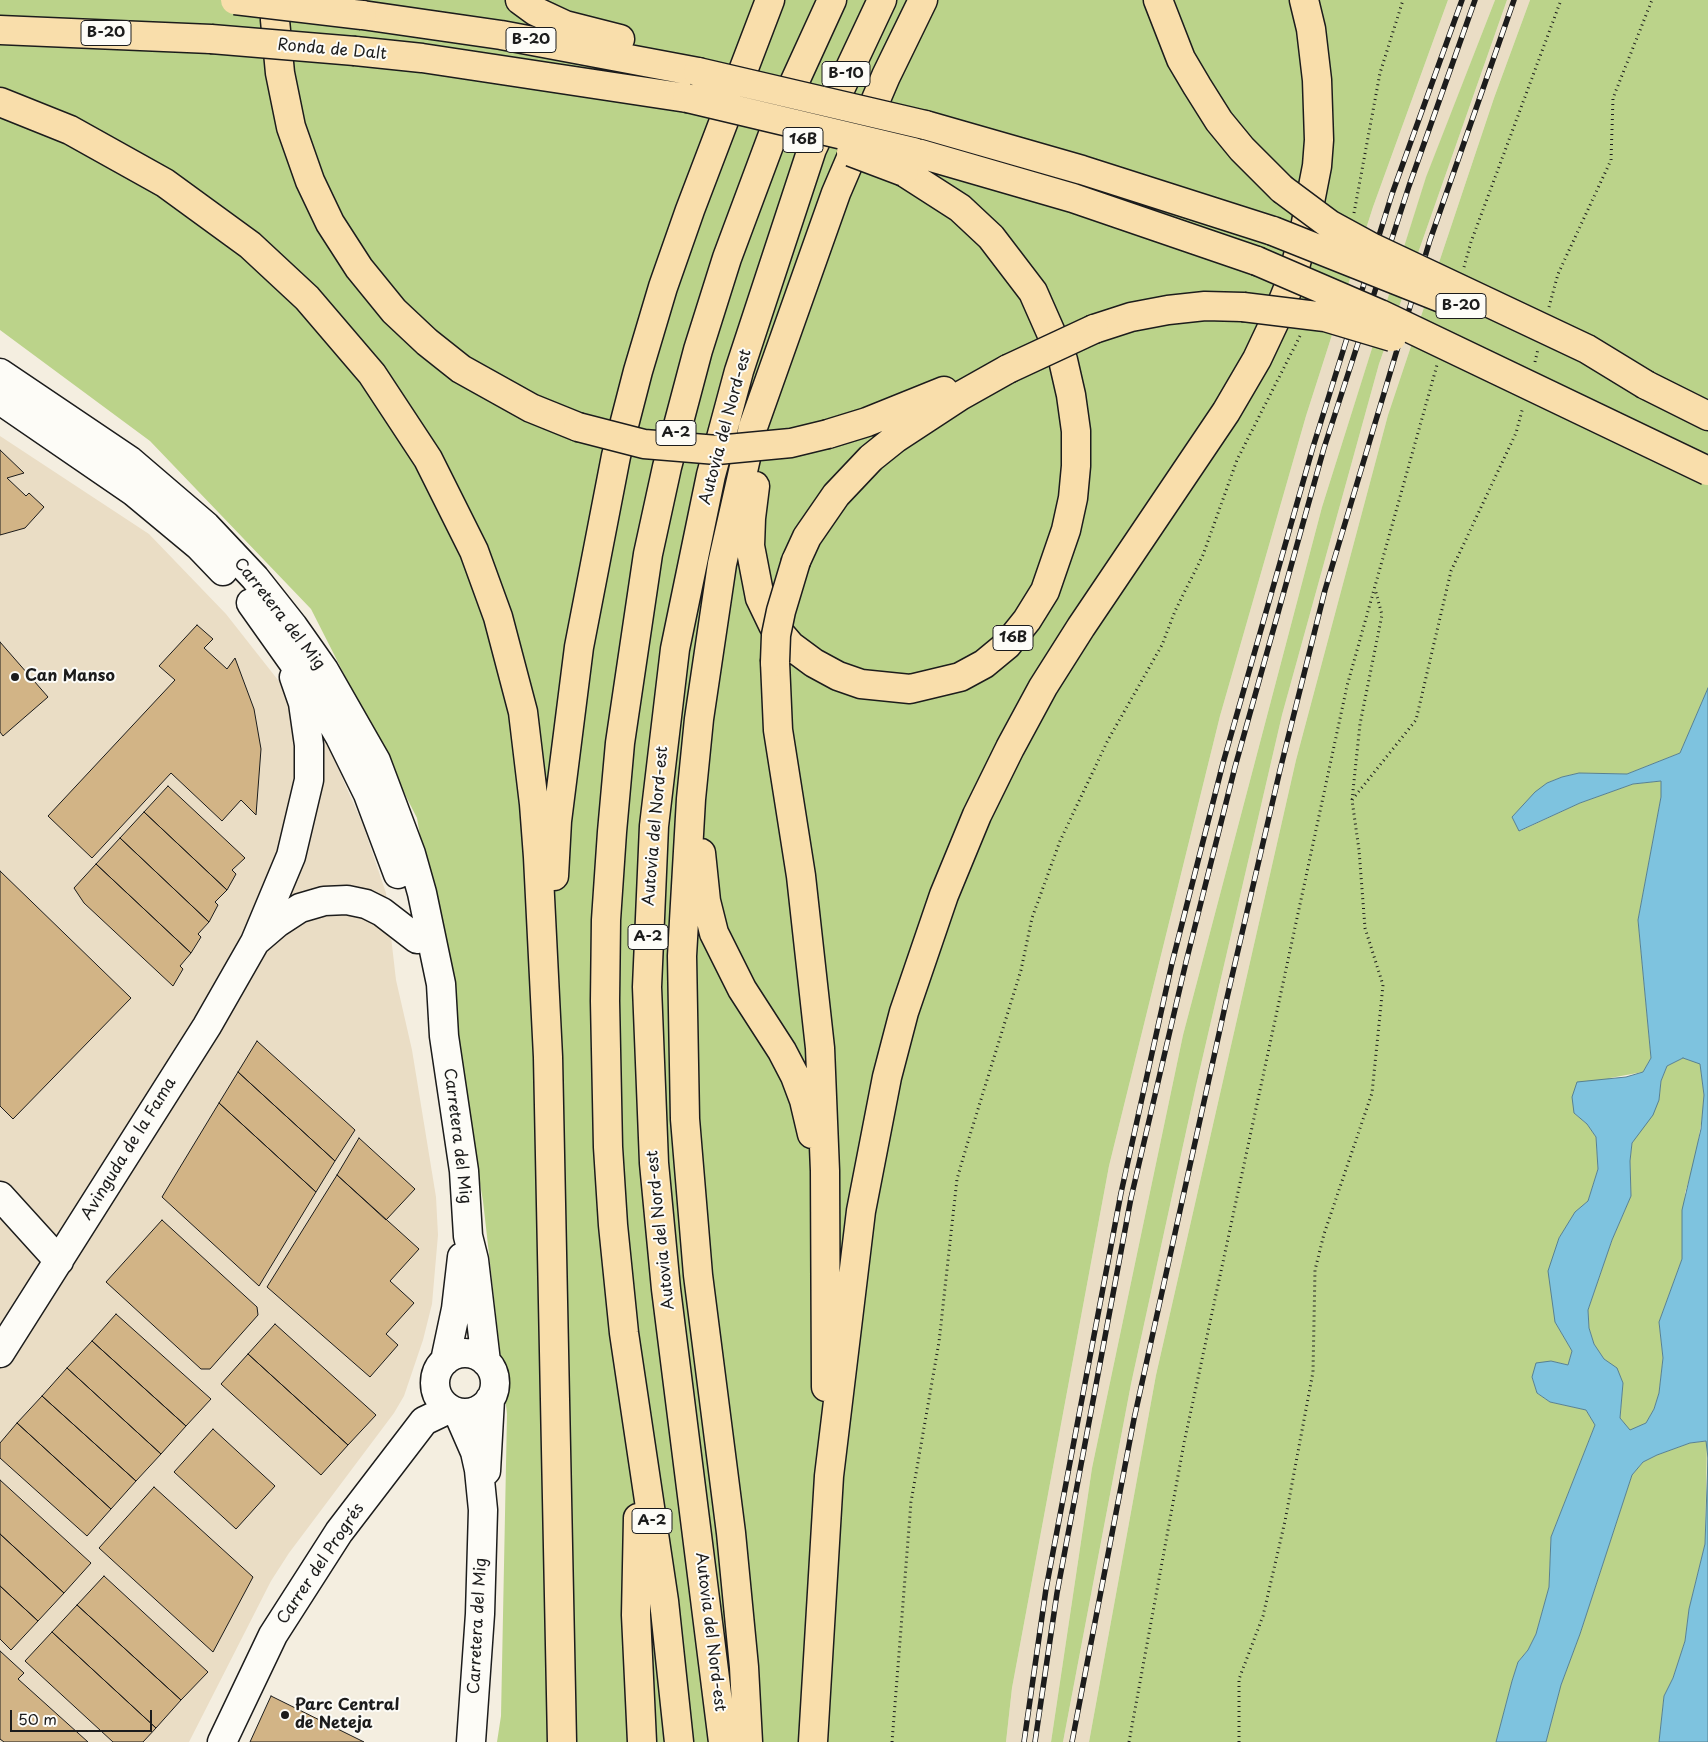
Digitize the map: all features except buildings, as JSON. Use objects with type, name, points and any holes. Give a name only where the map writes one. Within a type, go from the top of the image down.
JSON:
[{"type":"highway","name":"B-20","points":[[235,0],[362,15],[700,64],[934,123],[1273,231],[1551,342],[1646,385],[1708,416]]},
{"type":"highway","points":[[277,0],[275,20],[280,73],[290,128],[310,181],[330,223],[359,268],[394,311],[427,342],[461,369],[531,408],[578,427],[644,444],[717,450],[791,443],[828,434],[914,404],[1094,329],[1131,316],[1205,306],[1243,307],[1325,317],[1521,372]]},
{"type":"highway","points":[[520,0],[535,11],[566,25],[700,64]]},
{"type":"highway","points":[[548,1057],[551,929],[557,821],[579,647],[616,456],[638,372],[678,244],[770,0]]},
{"type":"highway","points":[[719,132],[779,0]]},
{"type":"highway","name":"B-10","points":[[770,144],[784,104],[832,0]]},
{"type":"highway","name":"Autovia del Nord-est","points":[[723,1742],[666,1289],[654,1163],[649,1076],[649,911],[654,826],[675,650],[711,475],[739,372],[812,149],[882,0]]},
{"type":"highway","points":[[748,1742],[744,1666],[732,1543],[698,1275],[685,1119],[682,956],[691,799],[699,719],[726,545],[753,427],[836,193],[886,76],[923,0]]},
{"type":"highway","points":[[1158,0],[1181,59],[1196,86],[1219,121],[1242,149],[1282,189],[1329,224],[1373,248],[1587,350],[1646,385]]},
{"type":"highway","points":[[813,1742],[829,1476],[861,1211],[872,1146],[904,1012],[944,896],[977,815],[1043,687],[1121,566],[1226,412],[1257,359],[1291,281],[1313,192],[1319,140],[1315,55],[1304,0]]},
{"type":"highway","name":"Ronda de Dalt","points":[[0,30],[211,39],[422,58],[683,102],[909,162]]},
{"type":"highway","points":[[0,102],[70,130],[134,164],[196,204],[250,245],[307,298],[353,350],[392,402],[428,458],[458,515],[486,581],[507,647],[523,712],[534,804],[548,1057],[562,1742]]},
{"type":"highway","name":"A-2","points":[[679,1742],[664,1601],[623,1323],[608,1147],[605,1001],[606,920],[620,743],[648,554],[667,467],[698,350],[726,258],[770,144]]},
{"type":"highway","name":"B-20","points":[[909,162],[1073,198],[1258,261],[1521,372],[1708,471]]},
{"type":"highway","name":"16B","points":[[777,360],[753,503],[750,546],[760,598],[773,625],[791,646],[814,663],[838,676],[861,684],[910,689],[960,677],[984,664],[1007,646],[1027,620],[1045,591],[1056,562],[1073,498],[1076,466],[1076,430],[1071,395],[1063,360],[1052,331],[1033,292],[991,237],[909,162]]},
{"type":"highway","points":[[829,1476],[824,1245],[825,1171],[820,1048],[802,876],[778,730],[775,662],[776,635],[796,560],[808,537],[836,494],[871,458],[896,438],[1007,366]]},
{"type":"highway","points":[[699,719],[699,826],[706,901],[714,933],[729,964],[782,1051],[804,1100],[810,1123],[817,1172],[824,1245]]},
{"type":"highway","points":[[640,1442],[636,1615],[642,1742]]},
{"type":"street","name":"Carretera del Mig","points":[[0,373],[130,460],[206,526],[255,578],[293,626],[324,670],[376,761],[408,845],[422,893],[441,984],[444,1036],[464,1170],[468,1236],[474,1260],[486,1362]]},
{"type":"street","name":"Carretera del Mig","points":[[0,400],[134,492],[199,546],[234,582],[285,649],[322,705],[361,779],[395,867],[417,939],[430,996],[444,1036]]},
{"type":"street","points":[[255,942],[291,856],[309,780],[309,745],[302,702],[285,649]]},
{"type":"street","points":[[255,942],[300,908],[324,901],[347,900],[366,904],[382,912],[417,939]]},
{"type":"street","name":"Avinguda de la Fama","points":[[0,1353],[207,1026],[255,942]]},
{"type":"street","points":[[0,1196],[59,1261]]},
{"type":"street","name":"Carretera del Mig","points":[[445,1361],[456,1308],[462,1259],[468,1236]]},
{"type":"street","points":[[465,1353],[480,1357],[486,1362],[494,1379],[490,1399],[480,1409],[473,1412],[454,1411],[442,1403],[435,1386],[436,1377],[445,1361],[458,1354],[465,1353]]},
{"type":"street","name":"Carretera del Mig","points":[[471,1742],[480,1614],[483,1510],[490,1399]]},
{"type":"street","name":"Carretera del Mig","points":[[454,1411],[475,1452],[480,1470],[483,1510]]},
{"type":"street","name":"Carrer del Progrés","points":[[222,1742],[273,1635],[339,1532],[424,1421],[454,1411]]},
{"type":"path","points":[[1463,271],[1471,242],[1561,0]]},
{"type":"path","points":[[1548,311],[1558,274],[1611,160],[1613,98],[1652,0]]},
{"type":"path","points":[[1521,372],[1541,340]]},
{"type":"path","points":[[1129,1742],[1186,1433],[1347,686],[1439,357]]},
{"type":"path","points":[[1352,800],[1416,720],[1451,571],[1516,433],[1523,405]]},
{"type":"path","points":[[1239,1742],[1239,1679],[1263,1616],[1285,1521],[1313,1372],[1315,1270],[1324,1234],[1372,1092],[1383,985],[1365,928],[1359,850],[1352,800],[1360,724],[1382,615],[1375,588]]},
{"type":"path","points":[[892,1742],[911,1502],[940,1342],[957,1179],[1021,970],[1032,918],[1060,841],[1108,740]]},
{"type":"shaded area","points":[[1448,0],[1495,0],[1426,178],[1322,507],[1183,1035],[1092,1468],[1051,1742],[1006,1742],[1012,1688],[1109,1166],[1220,716],[1306,416],[1373,207]]},
{"type":"shaded area","points":[[1507,0],[1530,0],[1494,98],[1388,415],[1296,760],[1156,1375],[1089,1742],[1063,1742],[1131,1384],[1196,1086],[1282,715],[1379,364]]},
{"type":"shaded area","points":[[0,436],[149,534],[226,614],[326,741],[363,825],[386,893],[396,980],[412,1050],[436,1197],[438,1235],[432,1304],[423,1340],[404,1396],[394,1413],[289,1553],[271,1581],[189,1742],[0,1742]]},
{"type":"green space","points":[[0,0],[1448,0],[1373,207],[1306,416],[1220,716],[1109,1166],[1012,1688],[1006,1742],[497,1742],[501,1716],[507,1414],[483,1201],[417,818],[311,609],[150,441],[0,330]]},
{"type":"green space","points":[[1495,0],[1507,0],[1379,364],[1282,715],[1196,1086],[1131,1384],[1063,1742],[1051,1742],[1092,1468],[1183,1035],[1322,507],[1426,177]]},
{"type":"green space","points":[[1530,0],[1708,0],[1708,688],[1680,753],[1627,774],[1579,773],[1562,777],[1547,783],[1512,817],[1520,831],[1580,803],[1633,784],[1661,781],[1661,797],[1638,920],[1651,1058],[1643,1072],[1610,1078],[1574,1113],[1587,1124],[1596,1137],[1598,1169],[1588,1201],[1575,1213],[1559,1238],[1555,1253],[1555,1322],[1572,1351],[1568,1365],[1551,1361],[1532,1377],[1537,1393],[1550,1402],[1586,1410],[1595,1425],[1551,1537],[1549,1587],[1536,1634],[1528,1650],[1518,1662],[1496,1742],[1089,1742],[1156,1375],[1296,760],[1388,415],[1494,98]]},
{"type":"green space","points":[[1683,1058],[1700,1063],[1704,1095],[1703,1112],[1695,1160],[1685,1193],[1682,1259],[1659,1322],[1663,1358],[1659,1393],[1654,1409],[1646,1423],[1630,1431],[1620,1418],[1623,1383],[1617,1369],[1604,1359],[1594,1344],[1589,1328],[1588,1310],[1612,1240],[1631,1196],[1630,1161],[1632,1143],[1659,1100],[1661,1081],[1667,1066]]},
{"type":"green space","points":[[1707,1441],[1705,1544],[1689,1609],[1685,1641],[1673,1678],[1664,1696],[1659,1742],[1546,1742],[1561,1685],[1580,1634],[1632,1475],[1643,1462],[1657,1455],[1690,1443]]},
{"type":"water","points":[[1708,688],[1708,1458],[1706,1441],[1690,1443],[1643,1462],[1632,1475],[1580,1634],[1561,1685],[1546,1742],[1496,1742],[1518,1662],[1528,1650],[1536,1634],[1549,1587],[1551,1537],[1595,1425],[1586,1410],[1550,1402],[1537,1393],[1532,1377],[1536,1363],[1551,1361],[1568,1365],[1572,1351],[1555,1322],[1548,1271],[1559,1238],[1575,1212],[1588,1201],[1598,1169],[1596,1137],[1587,1124],[1574,1113],[1572,1097],[1577,1082],[1626,1077],[1643,1072],[1651,1058],[1638,920],[1661,797],[1661,781],[1633,784],[1580,803],[1519,831],[1512,817],[1535,792],[1547,783],[1562,777],[1579,773],[1627,774],[1680,753]],"holes":[[[1683,1058],[1700,1064],[1704,1095],[1701,1129],[1682,1210],[1682,1259],[1659,1322],[1663,1358],[1659,1393],[1654,1409],[1646,1423],[1630,1430],[1620,1418],[1623,1383],[1617,1368],[1604,1359],[1594,1344],[1589,1328],[1588,1310],[1612,1240],[1631,1196],[1630,1161],[1632,1143],[1653,1115],[1659,1100],[1661,1081],[1667,1066]]]},
{"type":"water","points":[[1708,1458],[1708,1742],[1659,1742],[1664,1696],[1673,1678],[1685,1641],[1689,1609],[1705,1544]]},
{"type":"railway","points":[[1024,1742],[1046,1589],[1121,1193],[1172,963],[1223,763],[1313,447],[1392,194],[1462,0]]},
{"type":"railway","points":[[1035,1742],[1057,1593],[1131,1198],[1186,962],[1235,767],[1324,448],[1409,186],[1475,0]]},
{"type":"railway","points":[[1072,1742],[1134,1419],[1226,1002],[1280,770],[1325,590],[1430,240],[1514,0]]},
{"type":"place","name":"Can Manso","points":[[15,677]]},
{"type":"place","name":"Parc Central de Neteja","points":[[285,1715]]}]
